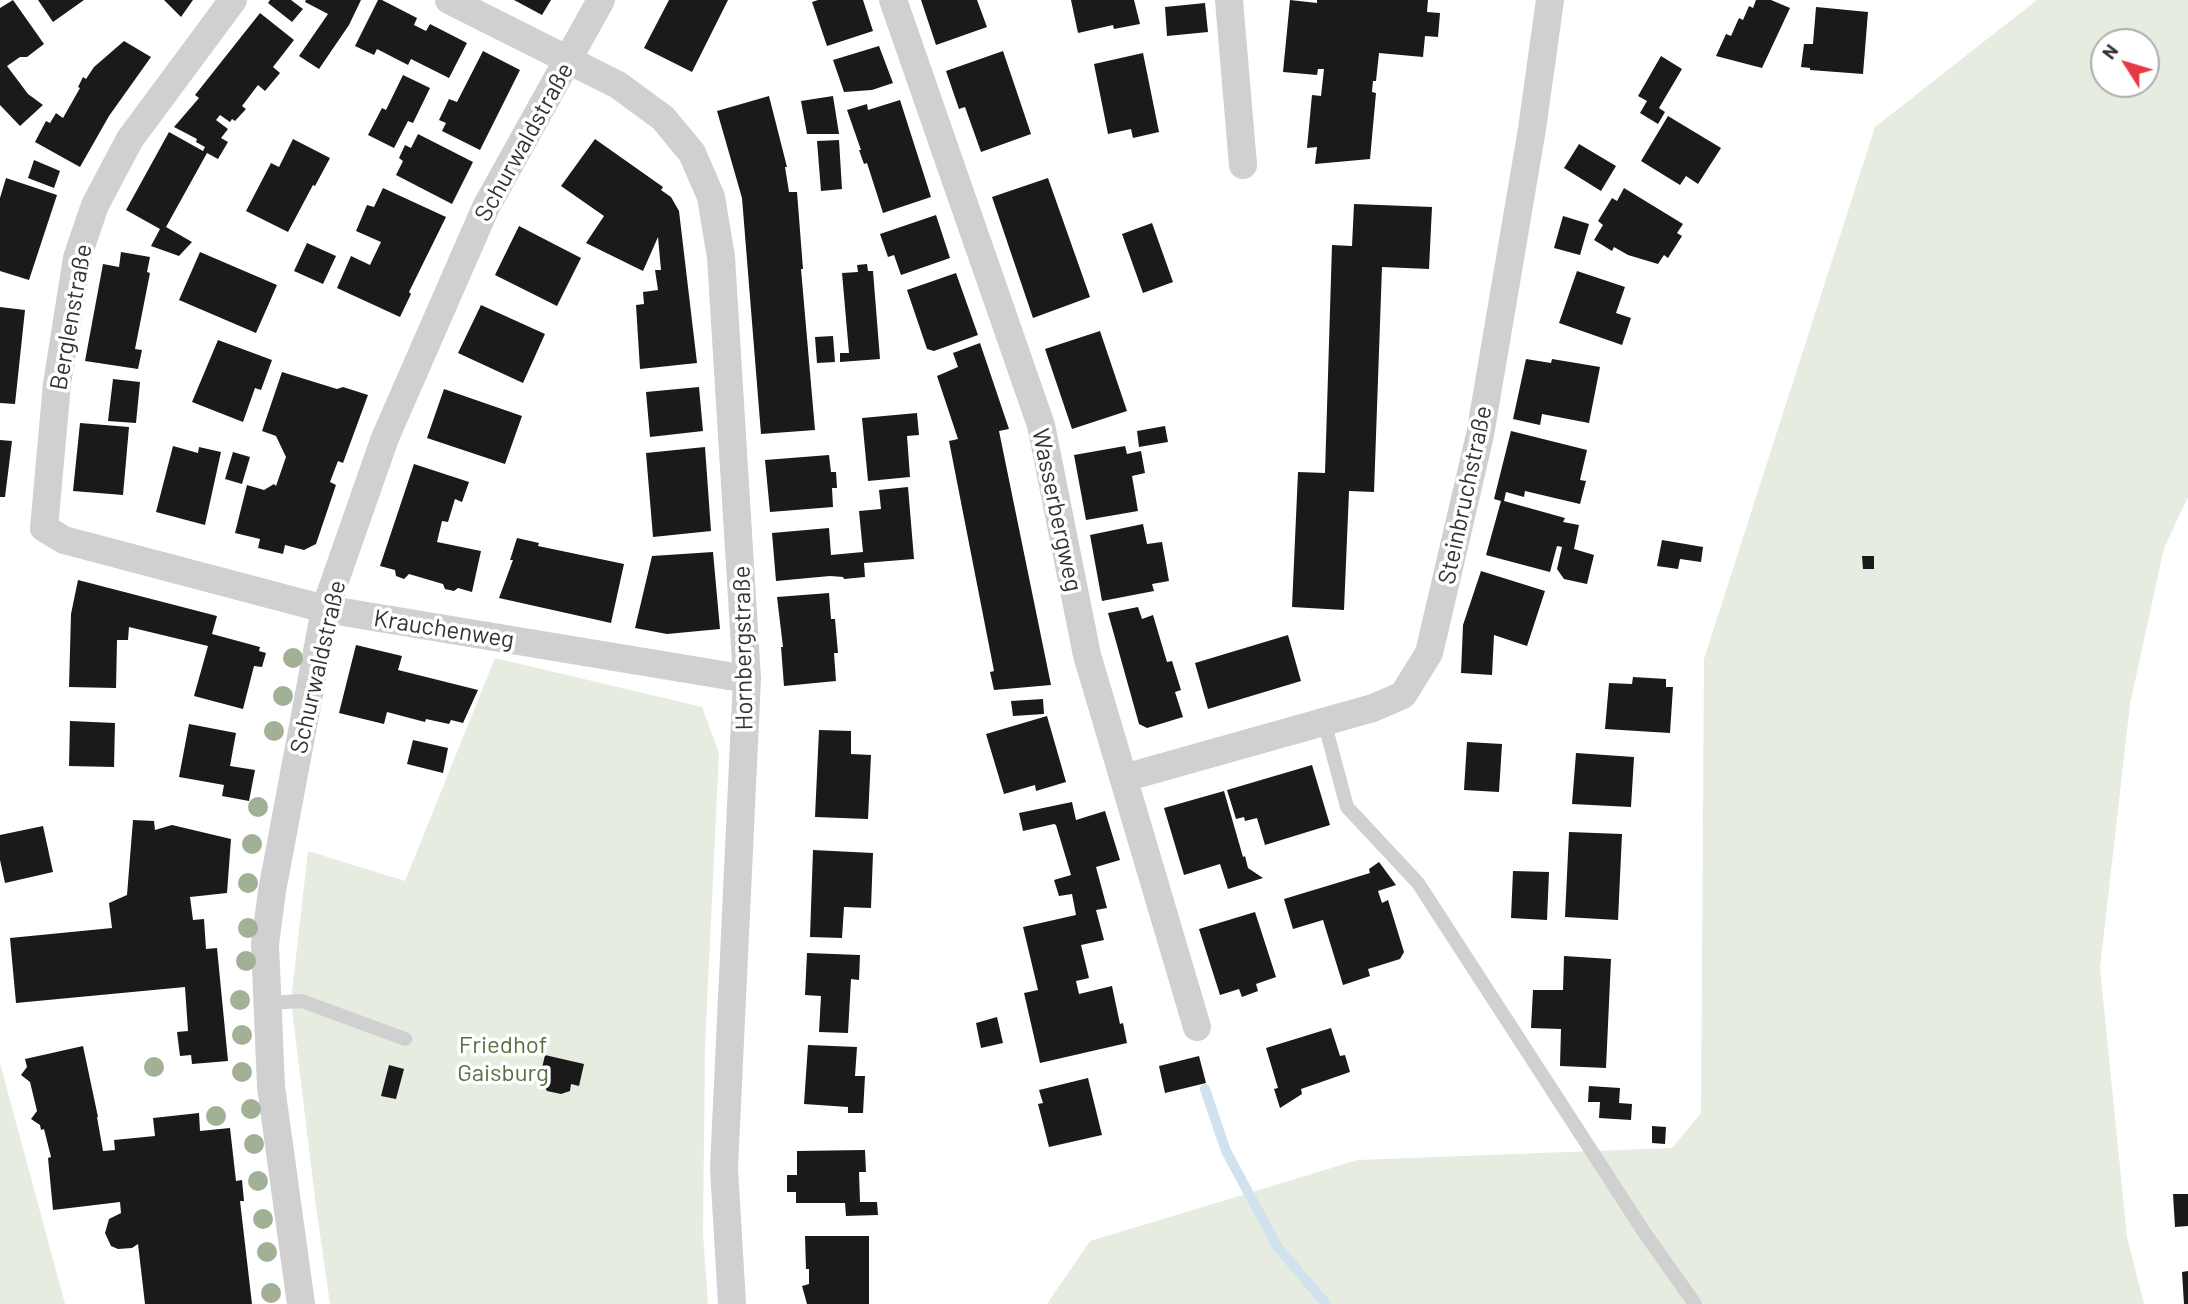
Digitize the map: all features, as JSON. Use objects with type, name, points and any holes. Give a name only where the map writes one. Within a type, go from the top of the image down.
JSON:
[{"type":"street","name":"Berglenstraße","points":[[64,540],[44,528],[57,384],[77,258],[95,205],[130,139],[233,0]]},
{"type":"street","name":"Hornbergstraße","points":[[449,0],[618,85],[663,118],[692,153],[711,197],[721,257],[747,679],[724,1168],[732,1304]]},
{"type":"street","name":"Schurwaldstraße","points":[[301,1304],[271,1087],[265,944],[272,891],[325,609],[385,438],[486,206],[601,0]]},
{"type":"street","name":"Wasserbergweg","points":[[893,0],[1041,425],[1087,655],[1197,1027]]},
{"type":"street","points":[[1229,0],[1243,165]]},
{"type":"street","name":"Steinbruchstraße","points":[[1124,778],[1373,708],[1403,695],[1429,653],[1480,435],[1532,129],[1550,0]]},
{"type":"street","name":"Krauchenweg","points":[[64,540],[325,609],[747,679]]},
{"type":"lane","points":[[1324,720],[1347,807],[1418,883],[1644,1232],[1695,1304]]},
{"type":"lane","points":[[268,1003],[302,1001],[405,1039]]},
{"type":"green space","points":[[2037,0],[2188,0],[2188,497],[2164,548],[2130,704],[2100,968],[2127,1237],[2144,1304],[1047,1304],[1090,1241],[1358,1160],[1672,1148],[1701,1113],[1704,659],[1875,127]]},
{"type":"green space","name":"Friedhof Gaisburg","points":[[495,658],[702,707],[719,753],[705,1045],[703,1234],[708,1304],[330,1304],[291,1001],[308,851],[405,881]]},
{"type":"green space","points":[[0,1063],[65,1304],[0,1304]]},
{"type":"building","points":[[13,0],[44,44],[27,57],[20,57],[7,66],[28,94],[43,105],[20,126],[0,105],[0,8]]},
{"type":"building","points":[[38,0],[84,0],[53,22]]},
{"type":"building","points":[[164,0],[193,0],[181,17]]},
{"type":"building","points":[[270,0],[291,0],[303,9],[292,22],[268,3]]},
{"type":"building","points":[[361,0],[349,25],[319,69],[299,56],[328,14],[305,2]]},
{"type":"building","points":[[378,0],[417,18],[414,25],[426,31],[430,24],[467,43],[449,78],[411,59],[408,65],[377,49],[374,55],[355,46]]},
{"type":"building","points":[[514,0],[551,0],[542,15]]},
{"type":"building","points":[[669,0],[728,0],[692,72],[644,48]]},
{"type":"building","points":[[863,0],[873,31],[827,46],[812,2]]},
{"type":"building","points":[[921,0],[977,0],[987,27],[936,45]]},
{"type":"building","points":[[1071,0],[1134,0],[1140,24],[1114,29],[1113,25],[1078,33]]},
{"type":"building","points":[[1290,0],[1317,3],[1317,0],[1428,0],[1427,12],[1440,13],[1438,37],[1425,36],[1423,57],[1379,53],[1372,92],[1376,93],[1370,159],[1315,164],[1317,147],[1307,148],[1312,95],[1321,96],[1324,69],[1318,69],[1317,75],[1283,72]]},
{"type":"building","points":[[1756,0],[1771,0],[1790,8],[1762,68],[1716,56],[1726,34],[1731,36],[1739,18],[1743,20],[1749,6],[1753,8]]},
{"type":"building","points":[[1205,3],[1208,32],[1167,36],[1165,7]]},
{"type":"building","points":[[1816,7],[1868,12],[1863,74],[1801,67],[1804,44],[1813,44]]},
{"type":"building","points":[[260,13],[294,40],[273,67],[280,73],[265,91],[258,85],[242,106],[246,109],[235,121],[232,119],[230,122],[220,115],[216,120],[228,129],[221,138],[228,142],[218,159],[207,153],[166,227],[192,242],[179,256],[151,246],[160,229],[126,210],[169,132],[203,151],[205,147],[196,142],[197,139],[174,127],[199,98],[195,95]]},
{"type":"building","points":[[124,41],[151,57],[109,116],[80,167],[35,142],[46,121],[50,123],[56,113],[63,118],[80,88],[78,87],[83,77],[86,79],[94,67]]},
{"type":"building","points":[[879,46],[893,83],[872,90],[844,92],[833,60]]},
{"type":"building","points":[[483,51],[520,70],[480,150],[442,131],[446,123],[439,120],[449,99],[457,102]]},
{"type":"building","points":[[1003,51],[1031,134],[981,152],[965,107],[959,109],[946,71]]},
{"type":"building","points":[[1143,53],[1159,132],[1133,138],[1131,129],[1108,134],[1094,64]]},
{"type":"building","points":[[1661,56],[1682,69],[1659,108],[1665,112],[1658,124],[1640,113],[1647,101],[1638,96]]},
{"type":"building","points":[[403,75],[430,88],[413,123],[408,121],[394,148],[368,135],[382,108],[386,110]]},
{"type":"building","points":[[769,96],[787,167],[789,192],[797,192],[815,430],[761,434],[742,198],[717,111]]},
{"type":"building","points":[[833,96],[839,134],[807,134],[801,101]]},
{"type":"building","points":[[900,100],[931,197],[883,213],[847,110],[867,104],[868,110]]},
{"type":"building","points":[[1668,116],[1721,148],[1698,184],[1686,176],[1680,185],[1641,161]]},
{"type":"building","points":[[418,134],[473,162],[452,204],[396,175],[403,161],[399,158],[405,145],[411,148]]},
{"type":"building","points":[[293,139],[330,158],[288,232],[246,211],[271,163],[279,167]]},
{"type":"building","points":[[595,139],[663,187],[661,190],[671,197],[679,211],[697,363],[640,369],[636,305],[644,304],[643,292],[658,290],[655,270],[661,270],[658,237],[643,271],[586,243],[604,216],[561,186]]},
{"type":"building","points":[[839,140],[842,189],[821,191],[817,141]]},
{"type":"building","points":[[1579,144],[1616,166],[1601,191],[1564,168]]},
{"type":"building","points":[[34,160],[60,171],[54,188],[28,178]]},
{"type":"building","points":[[6,178],[57,195],[29,280],[0,271],[0,198]]},
{"type":"building","points":[[1048,178],[1090,297],[1033,318],[992,197]]},
{"type":"building","points":[[383,188],[446,217],[409,292],[411,294],[400,317],[337,288],[351,256],[370,265],[381,242],[356,231],[367,205],[374,207]]},
{"type":"building","points":[[1624,188],[1683,224],[1677,233],[1682,236],[1668,258],[1664,255],[1658,264],[1628,255],[1614,247],[1612,251],[1594,240],[1603,225],[1598,221],[1612,198],[1617,201]]},
{"type":"building","points":[[1354,204],[1432,207],[1429,269],[1382,267],[1374,492],[1349,491],[1344,610],[1292,607],[1298,472],[1325,473],[1332,245],[1352,246]]},
{"type":"building","points":[[936,215],[950,258],[901,275],[894,255],[888,257],[880,234]]},
{"type":"building","points":[[1563,216],[1589,224],[1580,255],[1554,248]]},
{"type":"building","points":[[1152,223],[1173,282],[1143,293],[1122,234]]},
{"type":"building","points":[[519,226],[581,258],[557,306],[495,275]]},
{"type":"building","points":[[307,243],[336,256],[323,284],[294,271]]},
{"type":"building","points":[[121,252],[150,257],[147,272],[150,273],[135,349],[142,350],[138,369],[85,361],[103,264],[119,267]]},
{"type":"building","points":[[200,252],[277,285],[256,333],[179,300]]},
{"type":"building","points":[[867,264],[868,271],[873,271],[880,359],[840,362],[840,353],[849,353],[842,273],[858,272],[857,265]]},
{"type":"building","points":[[1577,271],[1625,287],[1616,313],[1631,318],[1622,345],[1559,323]]},
{"type":"building","points":[[956,273],[978,335],[934,351],[927,349],[907,290]]},
{"type":"building","points":[[481,305],[545,334],[523,383],[458,353]]},
{"type":"building","points":[[0,307],[25,310],[15,404],[0,403]]},
{"type":"building","points":[[1100,331],[1127,411],[1072,429],[1045,349]]},
{"type":"building","points":[[833,336],[835,362],[817,363],[815,337]]},
{"type":"building","points":[[218,340],[272,360],[261,390],[255,388],[243,422],[192,402]]},
{"type":"building","points":[[980,343],[1009,429],[999,431],[1051,685],[994,690],[990,672],[994,671],[949,441],[958,439],[937,376],[958,367],[953,353]]},
{"type":"building","points":[[1526,359],[1551,363],[1552,359],[1600,367],[1589,423],[1542,414],[1540,425],[1513,419]]},
{"type":"building","points":[[282,372],[337,389],[343,387],[368,395],[343,463],[338,461],[330,482],[336,485],[316,544],[304,550],[285,545],[283,554],[258,548],[260,539],[235,533],[247,485],[264,490],[274,484],[276,486],[286,457],[276,436],[262,431]]},
{"type":"building","points":[[113,379],[140,382],[136,423],[108,421]]},
{"type":"building","points":[[699,387],[703,431],[650,437],[646,392]]},
{"type":"building","points":[[444,389],[522,416],[505,464],[427,438]]},
{"type":"building","points":[[917,413],[919,435],[907,436],[910,477],[868,481],[862,418]]},
{"type":"building","points":[[80,423],[129,427],[123,495],[73,491]]},
{"type":"building","points":[[1165,426],[1168,442],[1139,447],[1137,431]]},
{"type":"building","points":[[1511,431],[1587,450],[1580,480],[1586,481],[1580,504],[1525,491],[1524,497],[1506,492],[1504,501],[1565,518],[1563,522],[1579,525],[1574,549],[1594,555],[1587,584],[1564,579],[1557,569],[1562,547],[1557,546],[1550,572],[1486,555],[1501,501],[1494,499]]},
{"type":"building","points":[[0,440],[12,441],[5,497],[0,497]]},
{"type":"building","points":[[173,446],[198,453],[199,447],[221,452],[205,525],[156,512]]},
{"type":"building","points":[[1125,446],[1127,454],[1141,451],[1145,473],[1132,476],[1138,511],[1086,520],[1074,455]]},
{"type":"building","points":[[705,447],[711,531],[653,537],[646,453]]},
{"type":"building","points":[[233,452],[250,457],[242,484],[225,479]]},
{"type":"building","points":[[829,455],[831,472],[836,472],[837,488],[832,488],[833,507],[770,512],[765,460]]},
{"type":"building","points":[[414,464],[469,482],[462,502],[455,499],[448,522],[442,521],[437,542],[481,551],[472,592],[458,588],[454,591],[445,589],[443,584],[409,574],[404,579],[396,576],[395,570],[380,566]]},
{"type":"building","points":[[908,487],[914,559],[864,563],[865,577],[844,579],[830,576],[776,581],[772,533],[829,528],[831,555],[863,552],[859,511],[881,509],[879,490]]},
{"type":"building","points":[[1143,524],[1147,544],[1162,542],[1169,581],[1152,584],[1154,591],[1102,601],[1090,535]]},
{"type":"building","points":[[517,538],[539,543],[538,546],[624,564],[611,623],[499,598],[513,560],[510,560]]},
{"type":"building","points":[[1662,540],[1703,547],[1701,562],[1680,559],[1678,569],[1657,566]]},
{"type":"building","points":[[713,552],[720,629],[667,634],[635,628],[652,556]]},
{"type":"building","points":[[1862,556],[1874,556],[1874,569],[1863,569]]},
{"type":"building","points":[[1481,571],[1545,591],[1527,646],[1494,635],[1492,675],[1461,673],[1463,625]]},
{"type":"building","points":[[78,580],[217,616],[212,634],[260,647],[259,651],[266,653],[262,667],[254,666],[243,709],[194,696],[208,646],[129,627],[128,640],[117,640],[116,688],[69,687],[71,614]]},
{"type":"building","points":[[829,593],[838,653],[834,653],[836,681],[784,686],[777,597]]},
{"type":"building","points":[[1138,607],[1142,619],[1153,615],[1167,662],[1172,661],[1181,690],[1175,692],[1183,717],[1147,728],[1139,724],[1108,613]]},
{"type":"building","points":[[1288,635],[1301,681],[1208,709],[1195,663]]},
{"type":"building","points":[[356,645],[402,656],[398,670],[478,690],[463,723],[451,720],[449,724],[426,719],[425,722],[387,712],[384,724],[339,713]]},
{"type":"building","points":[[1633,677],[1666,679],[1666,687],[1673,687],[1670,733],[1605,729],[1609,683],[1632,684]]},
{"type":"building","points":[[1043,699],[1044,714],[1013,716],[1011,701]]},
{"type":"building","points":[[1047,716],[1066,782],[1036,791],[1035,785],[1004,794],[986,734]]},
{"type":"building","points":[[70,721],[115,723],[114,767],[69,766]]},
{"type":"building","points":[[189,724],[236,733],[230,766],[255,770],[249,801],[222,796],[224,785],[179,777]]},
{"type":"building","points":[[819,730],[851,731],[851,754],[871,755],[868,819],[815,817]]},
{"type":"building","points":[[413,740],[448,748],[443,773],[407,764]]},
{"type":"building","points":[[1467,742],[1502,744],[1499,792],[1464,790]]},
{"type":"building","points":[[1576,753],[1634,757],[1631,807],[1572,804]]},
{"type":"building","points":[[1312,765],[1330,825],[1265,845],[1257,818],[1245,821],[1244,817],[1236,819],[1227,790]]},
{"type":"building","points":[[1224,791],[1243,857],[1245,856],[1248,868],[1263,878],[1228,889],[1220,864],[1184,875],[1164,808]]},
{"type":"building","points":[[1072,802],[1076,820],[1105,811],[1120,860],[1096,867],[1107,908],[1096,910],[1104,940],[1081,945],[1089,978],[1076,981],[1079,994],[1112,986],[1127,1043],[1040,1063],[1024,993],[1038,990],[1023,927],[1076,915],[1072,894],[1059,896],[1054,880],[1071,875],[1056,825],[1023,831],[1019,813]]},
{"type":"building","points":[[133,820],[154,821],[155,830],[172,825],[231,839],[227,893],[190,897],[193,920],[204,919],[206,949],[217,948],[228,1061],[192,1064],[191,1055],[180,1056],[177,1032],[188,1031],[185,987],[16,1003],[10,938],[112,928],[109,903],[127,895]]},
{"type":"building","points":[[43,826],[53,872],[5,883],[0,860],[0,835]]},
{"type":"building","points":[[1569,832],[1622,834],[1618,920],[1565,917]]},
{"type":"building","points":[[813,850],[873,853],[871,908],[844,907],[842,938],[810,937]]},
{"type":"building","points":[[1379,862],[1396,885],[1378,891],[1382,903],[1388,900],[1404,952],[1400,959],[1368,969],[1370,976],[1343,985],[1323,920],[1293,929],[1284,899],[1370,873],[1369,869]]},
{"type":"building","points":[[1513,871],[1549,872],[1547,920],[1511,918]]},
{"type":"building","points":[[1255,912],[1276,977],[1256,984],[1258,991],[1242,997],[1239,989],[1220,995],[1199,929]]},
{"type":"building","points":[[807,953],[860,955],[859,980],[851,979],[848,1033],[819,1032],[821,996],[805,995]]},
{"type":"building","points":[[1564,956],[1611,959],[1606,1068],[1560,1066],[1561,1029],[1531,1028],[1533,990],[1563,990]]},
{"type":"building","points":[[997,1017],[1003,1043],[981,1048],[976,1023]]},
{"type":"building","points":[[1331,1028],[1340,1056],[1345,1055],[1350,1072],[1301,1089],[1302,1094],[1280,1108],[1274,1089],[1278,1088],[1266,1048]]},
{"type":"building","points":[[808,1045],[857,1047],[855,1076],[865,1076],[863,1113],[848,1113],[848,1107],[804,1104]]},
{"type":"building","points":[[83,1046],[103,1151],[115,1150],[114,1140],[155,1136],[153,1118],[199,1113],[200,1131],[230,1128],[236,1181],[242,1180],[244,1201],[240,1201],[252,1304],[145,1304],[138,1244],[132,1248],[118,1249],[111,1246],[105,1233],[109,1219],[121,1213],[120,1202],[53,1210],[48,1158],[51,1157],[44,1129],[41,1130],[40,1125],[31,1119],[37,1111],[30,1082],[21,1075],[27,1067],[25,1059]]},
{"type":"building","points":[[545,1055],[584,1064],[579,1086],[571,1084],[570,1091],[561,1094],[547,1091],[543,1084],[544,1078],[540,1077]]},
{"type":"building","points":[[1199,1056],[1206,1083],[1165,1093],[1159,1066]]},
{"type":"building","points":[[389,1065],[404,1069],[396,1099],[381,1096]]},
{"type":"building","points":[[1088,1078],[1102,1135],[1049,1147],[1038,1104],[1043,1103],[1039,1090]]},
{"type":"building","points":[[1589,1086],[1620,1088],[1619,1103],[1632,1104],[1631,1120],[1599,1118],[1600,1102],[1588,1102]]},
{"type":"building","points":[[1652,1126],[1666,1127],[1665,1144],[1652,1143]]},
{"type":"building","points":[[865,1150],[866,1172],[859,1172],[860,1202],[877,1202],[878,1215],[846,1216],[845,1203],[796,1203],[796,1192],[787,1192],[787,1175],[797,1175],[797,1151]]},
{"type":"building","points":[[2173,1194],[2188,1194],[2188,1226],[2175,1227]]},
{"type":"building","points":[[805,1236],[869,1236],[869,1304],[807,1304],[802,1286],[809,1284]]},
{"type":"building","points":[[2188,1271],[2188,1304],[2184,1304],[2182,1272]]},
{"type":"waterway","points":[[1205,1089],[1226,1151],[1277,1246],[1326,1304]]}]
